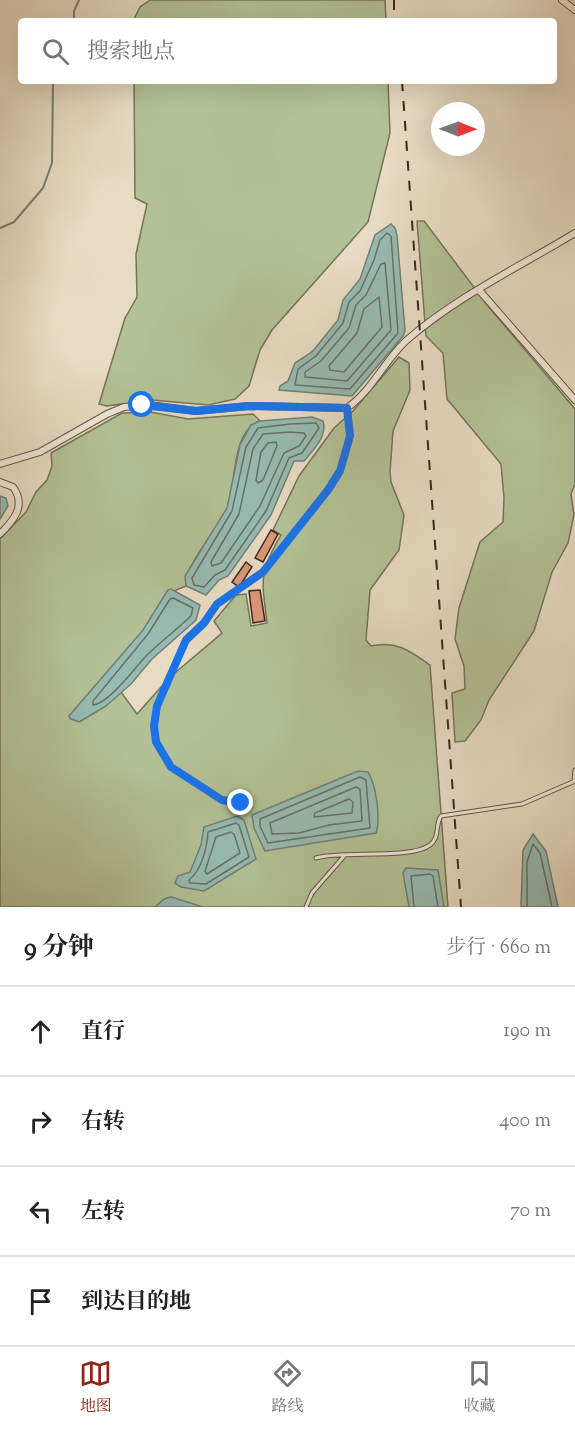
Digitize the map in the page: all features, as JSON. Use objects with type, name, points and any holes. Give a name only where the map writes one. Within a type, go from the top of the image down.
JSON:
[{"type":"street","points":[[562,0],[575,10]]},
{"type":"street","points":[[0,464],[40,452],[107,414],[124,407],[148,405],[196,411],[249,406],[347,408],[359,398],[406,341],[426,324],[575,232]]},
{"type":"street","points":[[479,290],[575,400]]},
{"type":"street","points":[[0,482],[14,488],[18,495],[19,505],[16,516],[0,534]]},
{"type":"lane","points":[[241,803],[222,800],[171,767],[156,742],[154,726],[157,706],[186,640],[204,623],[217,604],[263,572],[328,490],[340,471],[350,436],[347,408]]},
{"type":"lane","points":[[316,858],[331,854],[389,854],[425,848],[434,841],[441,816],[522,804],[575,781],[575,770]]},
{"type":"lane","points":[[306,907],[312,893],[345,855]]},
{"type":"green space","points":[[150,0],[385,0],[386,18],[134,18],[140,7]]},
{"type":"green space","points":[[134,84],[388,84],[390,133],[368,222],[272,330],[260,350],[249,386],[235,399],[208,405],[152,400],[107,406],[99,404],[125,318],[137,297],[136,254],[147,204],[135,198]]},
{"type":"green space","points":[[417,221],[424,221],[488,306],[575,409],[575,484],[571,494],[574,515],[568,543],[552,572],[534,631],[489,700],[481,720],[465,741],[455,742],[452,693],[465,689],[464,666],[455,639],[459,608],[480,542],[503,522],[504,498],[501,464],[447,399],[443,353],[426,336]]},
{"type":"green space","points":[[399,357],[409,363],[410,390],[393,431],[390,472],[391,482],[404,515],[399,550],[370,590],[366,640],[371,646],[388,644],[402,648],[430,665],[448,907],[0,907],[0,539],[26,512],[36,492],[47,480],[52,466],[51,453],[122,413],[150,412],[188,419],[253,414],[260,421],[250,427],[239,447],[227,509],[196,558],[187,577],[186,586],[174,591],[168,590],[144,630],[69,716],[71,719],[81,721],[101,709],[121,692],[137,714],[169,678],[222,633],[214,621],[236,595],[246,594],[251,626],[267,623],[263,587],[265,569],[281,535],[273,530],[299,476],[334,428],[353,411]]},
{"type":"water","points":[[391,224],[397,235],[405,331],[403,336],[352,396],[279,390],[280,386],[288,381],[295,363],[312,352],[338,320],[343,300],[360,279],[375,235]]},
{"type":"water","points":[[312,417],[323,421],[322,437],[304,461],[294,461],[271,515],[228,576],[219,580],[206,595],[186,586],[185,576],[227,508],[240,445],[251,425],[260,421]]},
{"type":"water","points":[[0,496],[6,498],[8,506],[0,519]]},
{"type":"water","points":[[171,589],[200,605],[196,620],[152,659],[131,684],[106,706],[79,722],[71,719],[69,716],[143,630],[168,590]]},
{"type":"water","points":[[358,771],[368,772],[373,785],[378,811],[376,833],[265,851],[254,828],[252,815]]},
{"type":"water","points":[[237,816],[244,820],[256,859],[204,891],[181,887],[175,883],[178,876],[190,872],[201,845],[204,827]]},
{"type":"water","points":[[533,834],[546,851],[558,907],[521,907],[523,850]]},
{"type":"water","points":[[406,868],[438,870],[444,907],[409,907],[403,873]]},
{"type":"water","points":[[171,897],[203,907],[155,907],[164,899]]},
{"type":"building","points":[[271,530],[278,534],[263,562],[255,558]]},
{"type":"building","points":[[246,562],[252,567],[239,587],[232,582]]},
{"type":"building","points":[[260,590],[265,621],[253,623],[249,591]]},
{"type":"waterway","points":[[74,18],[74,11],[79,0]]},
{"type":"waterway","points":[[0,228],[14,222],[43,188],[52,163],[53,84]]},
{"type":"railway","points":[[394,0],[394,18]]},
{"type":"railway","points":[[402,84],[461,907]]},
{"type":"route","points":[[142,405],[196,411],[249,406],[347,408],[350,436],[340,471],[328,490],[263,572],[217,604],[204,623],[189,636],[176,657],[157,706],[154,734],[162,755],[171,767],[222,800],[241,803]]}]
